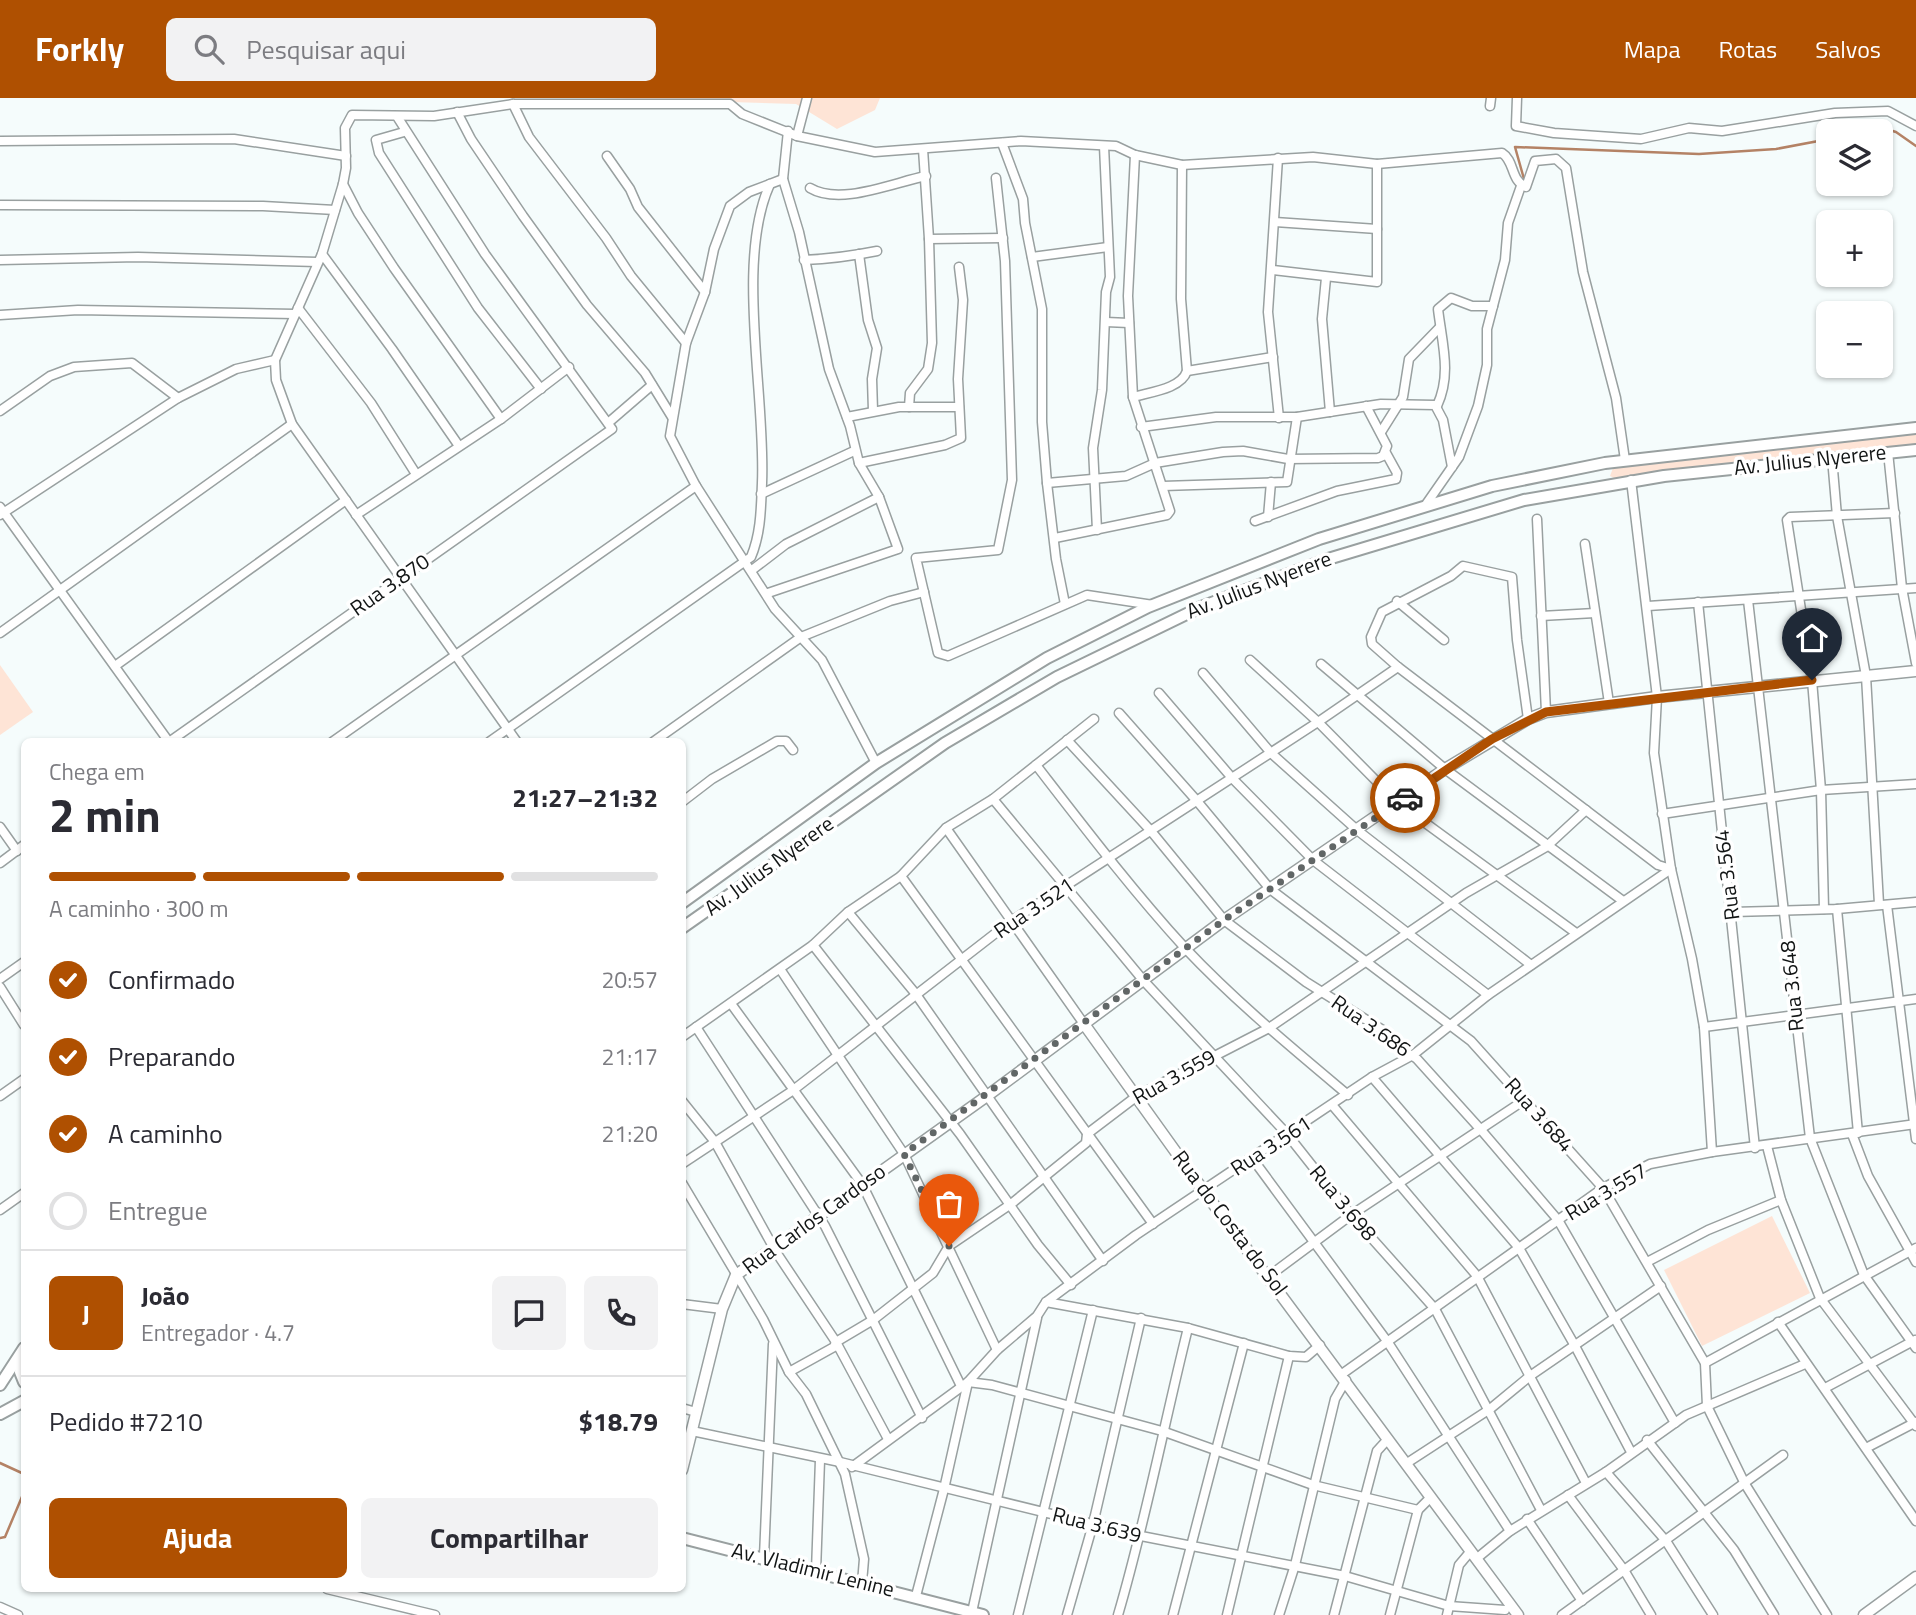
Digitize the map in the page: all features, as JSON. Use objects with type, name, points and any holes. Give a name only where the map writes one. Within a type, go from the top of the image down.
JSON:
[{"type":"main road","name":"Av. Julius Nyerere","points":[[686,899],[876,763],[1047,658],[1156,605],[1319,539],[1427,503],[1492,486],[1605,463],[1744,445],[1916,428]]},
{"type":"main road","name":"Av. Julius Nyerere","points":[[686,925],[898,775],[1058,677],[1201,607],[1328,559],[1436,524],[1524,500],[1631,480],[1916,450]]},
{"type":"main road","points":[[1605,463],[1609,483]]},
{"type":"main road","points":[[0,1385],[21,1354]]},
{"type":"main road","points":[[0,1414],[21,1403]]},
{"type":"main road","name":"Av. Vladimir Lenine","points":[[686,1539],[915,1596],[958,1612],[978,1614]]},
{"type":"street","points":[[797,136],[807,98]]},
{"type":"street","points":[[1517,98],[1516,126],[1612,138],[1657,138],[1669,130],[1689,128],[1722,131],[1835,113],[1874,111],[1888,111],[1916,126]]},
{"type":"street","points":[[513,104],[529,137],[606,238],[631,276],[685,342]]},
{"type":"street","points":[[514,738],[292,424],[281,398],[275,360],[319,258],[343,184],[345,128],[349,117],[398,118],[513,104],[730,104],[742,114],[797,136],[860,151],[1021,141],[1116,146],[1135,155],[1182,165],[1313,157],[1377,164],[1502,153],[1508,158],[1514,176],[1521,186]]},
{"type":"street","points":[[457,112],[471,139],[524,218],[587,305],[652,385],[672,417]]},
{"type":"street","points":[[398,118],[404,132],[485,254],[610,426]]},
{"type":"street","points":[[768,593],[896,552],[898,547],[879,497],[854,451],[847,417],[829,369],[799,232],[783,179],[788,131]]},
{"type":"street","points":[[404,132],[376,140],[379,153],[478,308],[541,389]]},
{"type":"street","points":[[0,141],[234,139],[346,156]]},
{"type":"street","points":[[1003,144],[1023,199],[1042,309],[1042,422],[1056,559],[1065,604]]},
{"type":"street","points":[[1097,530],[1093,479],[1106,322],[1108,247],[1104,146]]},
{"type":"street","points":[[909,407],[910,393],[927,372],[932,342],[923,149]]},
{"type":"street","points":[[1055,538],[1167,515],[1170,511],[1133,397],[1129,323],[1135,155]]},
{"type":"street","points":[[607,156],[631,189],[638,207],[705,292]]},
{"type":"street","points":[[1278,158],[1273,270],[1268,312],[1279,418]]},
{"type":"street","points":[[1521,186],[1526,187],[1529,184],[1535,161],[1556,159],[1566,168],[1583,271],[1616,398],[1625,460]]},
{"type":"street","points":[[1273,270],[1377,282],[1377,164]]},
{"type":"street","points":[[1133,397],[1176,384],[1183,379],[1187,370],[1181,299],[1182,165]]},
{"type":"street","points":[[810,188],[820,194],[840,196],[926,176]]},
{"type":"street","points":[[996,178],[1003,238],[1012,480],[1002,541],[998,550],[918,557],[916,561],[938,653],[944,657],[1087,595],[1156,605]]},
{"type":"street","points":[[783,179],[749,192],[730,206],[715,249],[705,292],[685,342],[670,436],[696,486],[768,593],[782,619],[814,649],[831,674],[876,763]]},
{"type":"street","points":[[343,184],[358,214],[394,268],[501,419]]},
{"type":"street","points":[[495,738],[746,562],[758,535],[763,461],[754,258],[757,221],[770,184]]},
{"type":"street","points":[[1427,503],[1452,467],[1478,406],[1487,365],[1487,329],[1509,241],[1508,223],[1521,186]]},
{"type":"street","points":[[0,205],[263,206],[335,210]]},
{"type":"street","points":[[1275,222],[1377,229]]},
{"type":"street","points":[[929,239],[1003,238]]},
{"type":"street","points":[[1032,257],[1108,247]]},
{"type":"street","points":[[804,260],[877,250]]},
{"type":"street","points":[[859,254],[868,320],[877,348],[872,379],[873,411]]},
{"type":"street","points":[[0,260],[319,258]]},
{"type":"street","points":[[319,258],[393,349],[459,446]]},
{"type":"street","points":[[859,463],[959,439],[962,300],[959,267]]},
{"type":"street","points":[[1326,278],[1322,319],[1330,412]]},
{"type":"street","points":[[1452,467],[1443,420],[1437,407],[1443,393],[1447,368],[1438,309],[1451,298],[1472,306],[1493,306]]},
{"type":"street","points":[[0,315],[78,310],[296,311]]},
{"type":"street","points":[[296,311],[371,403],[416,474]]},
{"type":"street","points":[[1106,322],[1129,323]]},
{"type":"street","points":[[1381,432],[1404,394],[1409,359],[1440,327]]},
{"type":"street","points":[[1187,370],[1273,357]]},
{"type":"street","points":[[166,738],[61,589],[1,512],[178,398],[236,369],[275,360]]},
{"type":"street","points":[[0,411],[50,376],[74,367],[132,363],[178,398]]},
{"type":"street","points":[[356,514],[501,419],[569,367]]},
{"type":"street","name":"Rua 3.870","points":[[175,738],[610,426],[652,385]]},
{"type":"street","points":[[1141,426],[1216,417],[1297,417],[1366,406],[1398,404],[1437,407]]},
{"type":"street","points":[[1255,521],[1338,491],[1396,479],[1397,472],[1386,453],[1381,432],[1366,406]]},
{"type":"street","points":[[847,417],[909,407],[959,408]]},
{"type":"street","points":[[1163,486],[1288,481],[1288,458],[1297,417]]},
{"type":"street","points":[[0,633],[292,424]]},
{"type":"street","points":[[761,494],[854,451]]},
{"type":"street","points":[[1047,483],[1126,476],[1155,463],[1197,454],[1242,451],[1288,458],[1378,458],[1386,453]]},
{"type":"street","points":[[1888,452],[1902,588],[1916,663]]},
{"type":"street","points":[[1832,458],[1837,516],[1866,676],[1883,904],[1899,1001],[1916,1139]]},
{"type":"street","points":[[1631,480],[1657,697],[1654,753],[1671,869],[1683,916],[1704,1027],[1712,1152]]},
{"type":"street","points":[[1268,517],[1271,482]]},
{"type":"street","points":[[337,738],[454,653],[696,486]]},
{"type":"street","points":[[752,570],[786,544],[879,497]]},
{"type":"street","points":[[116,666],[346,500]]},
{"type":"street","points":[[1824,909],[1821,790],[1812,680],[1788,518],[1895,513]]},
{"type":"street","points":[[1537,519],[1546,712]]},
{"type":"street","points":[[1585,544],[1609,703]]},
{"type":"street","points":[[1528,719],[1512,577],[1463,566],[1451,576],[1397,601],[1382,612],[1371,637],[1372,644],[1398,667],[1658,865],[1671,869]]},
{"type":"street","points":[[1648,606],[1851,590],[1916,588]]},
{"type":"street","points":[[659,738],[801,637],[890,601],[923,592]]},
{"type":"street","name":"Rua 3.648","points":[[1748,600],[1759,686],[1768,797],[1784,909],[1810,1138],[1864,1275],[1915,1343]]},
{"type":"street","points":[[1397,601],[1444,640]]},
{"type":"street","name":"Rua 3.564","points":[[1698,602],[1755,1148]]},
{"type":"street","points":[[1541,616],[1595,613]]},
{"type":"street","points":[[1250,660],[1318,722],[1398,803],[1576,933]]},
{"type":"street","points":[[1321,664],[1445,769],[1546,847],[1623,901]]},
{"type":"street","name":"Rua 3.521","points":[[686,1161],[792,1091],[836,1054],[1010,922],[1271,753],[1398,667]]},
{"type":"street","name":"Rua Carlos Cardoso","points":[[686,1454],[722,1309],[736,1275],[987,1096],[1224,920],[1492,739],[1546,712],[1657,697],[1916,671]]},
{"type":"street","points":[[1203,673],[1271,753],[1357,830],[1531,965]]},
{"type":"street","points":[[1159,693],[1232,778],[1312,860],[1488,995]]},
{"type":"street","name":"Rua 3.684","points":[[1119,713],[1197,800],[1270,889],[1450,1023],[1526,1099],[1603,1188],[1705,1363],[1707,1406],[1745,1484],[1827,1615]]},
{"type":"street","points":[[686,1034],[732,1005],[813,945],[848,912],[901,876],[946,828],[993,799],[1094,719]]},
{"type":"street","name":"Rua 3.686","points":[[1067,740],[1151,831],[1224,920],[1306,982],[1388,1034],[1400,1048],[1413,1055],[1482,1130],[1558,1220],[1675,1423]]},
{"type":"street","points":[[686,799],[712,779],[777,741],[786,741],[793,750]]},
{"type":"street","points":[[1036,765],[1109,859],[1186,948],[1269,1028],[1348,1095]]},
{"type":"street","points":[[1662,814],[1821,790],[1916,784]]},
{"type":"street","name":"Rua 3.698","points":[[993,799],[1067,885],[1143,980],[1287,1134],[1351,1215],[1435,1309],[1541,1510]]},
{"type":"street","name":"Rua 3.559","points":[[789,1372],[834,1347],[836,1342],[873,1320],[933,1273],[949,1246],[1044,1177],[1086,1143],[1087,1134],[1137,1096],[1269,1028],[1321,990],[1410,934],[1453,902],[1546,847],[1586,810]]},
{"type":"street","points":[[0,827],[21,848],[0,863]]},
{"type":"street","name":"Rua do Costa do Sol","points":[[946,828],[1010,922],[1203,1190],[1344,1377],[1473,1555],[1506,1610],[1518,1615]]},
{"type":"street","name":"Rua 3.561","points":[[852,1467],[888,1439],[922,1418],[964,1384],[997,1350],[1037,1316],[1046,1302],[1102,1261],[1372,1077],[1413,1055],[1488,995],[1671,869]]},
{"type":"street","points":[[901,876],[1153,1224]]},
{"type":"street","points":[[1732,912],[1837,909],[1916,902]]},
{"type":"street","points":[[1837,909],[1848,1010],[1855,1133],[1868,1176],[1913,1250],[1916,1262]]},
{"type":"street","points":[[848,912],[915,993],[1102,1261]]},
{"type":"street","points":[[813,945],[950,1121],[1011,1203],[1038,1245],[1071,1285]]},
{"type":"street","points":[[0,979],[21,964]]},
{"type":"street","points":[[780,969],[904,1154],[997,1350]]},
{"type":"street","points":[[0,987],[21,1020]]},
{"type":"street","points":[[1704,1027],[1916,999]]},
{"type":"street","points":[[732,1005],[862,1184],[912,1287],[964,1384],[944,1489],[915,1596]]},
{"type":"street","points":[[696,1027],[818,1214],[922,1418]]},
{"type":"street","points":[[1372,1077],[1519,1248],[1631,1452]]},
{"type":"street","points":[[0,1096],[21,1081]]},
{"type":"street","points":[[1269,1276],[1351,1215],[1400,1186],[1526,1099]]},
{"type":"street","points":[[686,1106],[715,1142],[773,1247],[836,1342],[888,1439]]},
{"type":"street","points":[[1333,1106],[1477,1276],[1586,1483]]},
{"type":"street","name":"Rua 3.557","points":[[1344,1377],[1387,1341],[1603,1188],[1650,1164],[1712,1152],[1915,1124]]},
{"type":"street","points":[[1767,1146],[1781,1200],[1820,1298],[1916,1424],[1866,1448]]},
{"type":"street","points":[[1252,1158],[1387,1341],[1510,1531]]},
{"type":"street","points":[[686,1190],[789,1372],[808,1397],[840,1462],[848,1480],[864,1559],[862,1583]]},
{"type":"street","points":[[0,1210],[21,1195]]},
{"type":"street","points":[[1647,1262],[1708,1230],[1781,1200]]},
{"type":"street","points":[[1705,1363],[1820,1298],[1913,1250]]},
{"type":"street","points":[[1407,1463],[1490,1409],[1530,1376],[1661,1286]]},
{"type":"street","points":[[1046,1302],[1188,1328],[1289,1356],[1306,1357],[1320,1345]]},
{"type":"street","points":[[686,1304],[722,1309]]},
{"type":"street","points":[[1018,1615],[1093,1310]]},
{"type":"street","points":[[978,1614],[996,1502],[1037,1316]]},
{"type":"street","points":[[1067,1615],[1093,1524],[1115,1418],[1141,1318]]},
{"type":"street","points":[[1778,1322],[1916,1521]]},
{"type":"street","points":[[1118,1615],[1141,1536],[1162,1431],[1188,1328]]},
{"type":"street","points":[[764,1558],[773,1340]]},
{"type":"street","points":[[1173,1615],[1244,1343]]},
{"type":"street","points":[[1825,1388],[1870,1362],[1915,1343]]},
{"type":"street","points":[[1227,1615],[1289,1356]]},
{"type":"street","points":[[1448,1610],[1459,1565],[1473,1555],[1541,1510],[1606,1472],[1647,1440],[1675,1423],[1707,1406],[1805,1364]]},
{"type":"street","points":[[1279,1615],[1295,1565],[1335,1399],[1344,1377]]},
{"type":"street","points":[[964,1384],[1020,1393],[1069,1405],[1218,1449],[1313,1485],[1418,1510]]},
{"type":"street","points":[[686,1409],[696,1412]]},
{"type":"street","name":"Rua 3.639","points":[[692,1431],[820,1460],[840,1462],[1141,1536],[1345,1576],[1396,1590],[1448,1610],[1506,1610]]},
{"type":"street","points":[[1334,1615],[1377,1451],[1388,1439]]},
{"type":"street","points":[[1647,1440],[1734,1550],[1774,1615]]},
{"type":"street","points":[[1562,1615],[1783,1455]]},
{"type":"street","points":[[816,1571],[820,1460]]},
{"type":"street","points":[[1606,1472],[1666,1541],[1713,1615]]},
{"type":"street","points":[[1567,1495],[1624,1570],[1651,1615]]},
{"type":"street","points":[[1391,1615],[1418,1510],[1430,1497]]},
{"type":"street","points":[[1527,1519],[1582,1601]]},
{"type":"street","points":[[1864,1615],[1916,1577]]},
{"type":"street","points":[[340,1592],[435,1615]]},
{"type":"street","points":[[388,1603],[391,1615]]},
{"type":"street","points":[[0,1607],[18,1615]]},
{"type":"shaded area","points":[[594,98],[880,98],[875,110],[837,129],[796,104]]},
{"type":"shaded area","points":[[1916,433],[1916,447],[1760,460],[1618,480],[1610,476],[1613,468]]},
{"type":"shaded area","points":[[0,665],[33,712],[0,735]]},
{"type":"shaded area","points":[[1772,1216],[1810,1293],[1702,1346],[1664,1270]]},
{"type":"waterway","points":[[1893,131],[1916,146]]},
{"type":"waterway","points":[[1524,179],[1515,147],[1699,154],[1776,149],[1816,141]]},
{"type":"waterway","points":[[0,1463],[21,1473]]},
{"type":"waterway","points":[[0,1538],[5,1537],[21,1499]]},
{"type":"way so far","points":[[949,1246],[904,1154],[987,1096],[1224,920],[1405,798]]},
{"type":"route","points":[[1405,798],[1492,739],[1546,712],[1812,680]]}]
